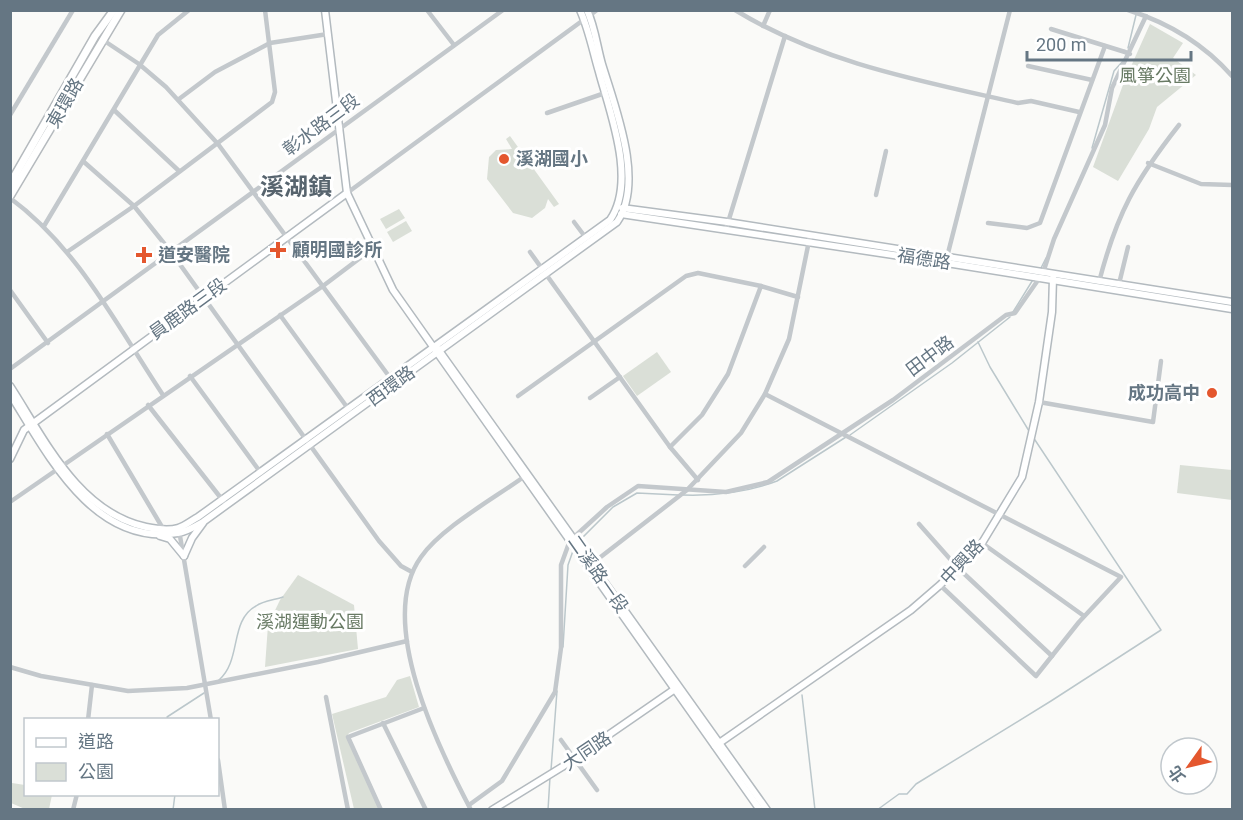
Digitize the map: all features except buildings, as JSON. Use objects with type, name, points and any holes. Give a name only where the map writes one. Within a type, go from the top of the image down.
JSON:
[{"type":"main road","name":"東環路","points":[[10,197],[114,10]]},
{"type":"main road","name":"東環路","points":[[10,184],[98,38],[121,10]]},
{"type":"street","points":[[10,115],[73,10]]},
{"type":"street","points":[[44,226],[158,35],[189,10]]},
{"type":"street","points":[[67,252],[219,144],[272,102],[275,92],[265,10]]},
{"type":"street","points":[[325,10],[347,192]]},
{"type":"street","points":[[427,10],[454,45]]},
{"type":"street","name":"彰水路三段","points":[[10,369],[256,192],[340,127],[502,10]]},
{"type":"street","points":[[580,10],[587,15],[621,125],[627,164],[620,211]]},
{"type":"street","points":[[347,192],[587,15],[597,10]]},
{"type":"street","points":[[735,10],[785,36],[871,69],[1018,103],[1031,101],[1079,112]]},
{"type":"street","points":[[763,26],[770,10]]},
{"type":"street","points":[[947,257],[1010,10]]},
{"type":"street","points":[[1128,10],[1178,30],[1206,50],[1233,76]]},
{"type":"street","points":[[587,15],[621,162],[620,211]]},
{"type":"street","name":"田中路","points":[[574,544],[608,507],[638,486],[726,492],[768,482],[926,376],[1006,315],[1015,313],[1040,275],[1105,125],[1112,88],[1146,16]]},
{"type":"street","points":[[1051,29],[1127,53]]},
{"type":"street","points":[[179,99],[215,72],[270,42],[328,34]]},
{"type":"street","points":[[727,225],[785,36]]},
{"type":"street","points":[[98,38],[139,64],[179,99],[219,144],[392,381]]},
{"type":"street","points":[[988,223],[1035,227],[1040,223],[1105,46]]},
{"type":"street","points":[[1028,66],[1092,80]]},
{"type":"street","points":[[547,112],[605,93]]},
{"type":"street","points":[[114,110],[179,171]]},
{"type":"street","points":[[1100,282],[1115,227],[1134,186],[1179,125]]},
{"type":"street","points":[[876,195],[886,151]]},
{"type":"street","points":[[84,162],[134,206],[171,252],[379,541],[401,566],[412,572]]},
{"type":"street","points":[[1148,164],[1201,184],[1233,185]]},
{"type":"street","name":"員鹿路三段","points":[[10,459],[19,436],[32,424],[347,192]]},
{"type":"street","name":"二溪路一段","points":[[347,192],[393,291],[676,689],[767,810]]},
{"type":"street","points":[[10,197],[44,226],[67,252],[103,301],[163,395]]},
{"type":"street","name":"福德路","points":[[620,211],[727,225],[1040,275]]},
{"type":"street","name":"西環路","points":[[544,272],[620,211]]},
{"type":"street","name":"西環路","points":[[179,531],[263,476],[544,272],[604,233],[620,211]]},
{"type":"street","points":[[574,222],[586,238]]},
{"type":"street","points":[[589,566],[687,490],[741,433],[765,394],[789,339],[810,239]]},
{"type":"street","name":"福德路","points":[[810,239],[947,257],[1233,309]]},
{"type":"street","points":[[1119,284],[1128,247]]},
{"type":"street","points":[[10,502],[189,376],[324,286],[372,249]]},
{"type":"street","points":[[530,252],[670,447],[698,480]]},
{"type":"street","points":[[518,396],[691,274],[761,286],[798,297]]},
{"type":"street","name":"福德路","points":[[1053,278],[1119,284],[1233,302]]},
{"type":"street","name":"中興路","points":[[717,745],[911,610],[982,543],[1022,477],[1039,402],[1052,312],[1053,278]]},
{"type":"street","points":[[670,447],[702,415],[728,374],[761,286]]},
{"type":"street","points":[[10,290],[48,343]]},
{"type":"street","points":[[280,315],[350,412]]},
{"type":"street","points":[[1039,402],[1153,422],[1161,361]]},
{"type":"street","points":[[189,376],[263,476]]},
{"type":"street","points":[[590,398],[620,377]]},
{"type":"street","name":"西環路","points":[[10,386],[59,467],[78,493],[108,518],[130,529],[156,535],[165,531]]},
{"type":"street","name":"西環路","points":[[10,394],[32,424]]},
{"type":"street","points":[[765,394],[1120,577],[1084,616],[1036,676],[940,585]]},
{"type":"street","points":[[148,405],[224,503]]},
{"type":"street","points":[[107,434],[165,531]]},
{"type":"street","name":"西環路","points":[[59,467],[96,503],[110,513],[135,524],[165,531],[179,531],[203,522],[224,503]]},
{"type":"street","points":[[525,476],[441,536],[421,556],[406,588],[407,641],[424,708],[470,807],[502,781],[555,692],[561,648],[561,565],[574,544]]},
{"type":"street","points":[[184,556],[203,522]]},
{"type":"street","points":[[919,524],[958,567],[1052,656]]},
{"type":"street","points":[[179,531],[211,718]]},
{"type":"street","points":[[156,535],[170,540],[184,556]]},
{"type":"street","points":[[982,543],[1084,616]]},
{"type":"street","points":[[746,566],[764,547]]},
{"type":"street","points":[[10,668],[128,691],[187,688],[318,662],[407,641]]},
{"type":"street","points":[[88,718],[92,685]]},
{"type":"street","name":"大同路","points":[[492,810],[575,759],[676,689]]},
{"type":"street","points":[[326,697],[348,810]]},
{"type":"street","points":[[381,810],[348,737],[424,708]]},
{"type":"street","points":[[383,723],[426,810]]},
{"type":"street","points":[[561,740],[597,790]]},
{"type":"street","name":"二溪路一段","points":[[717,745],[760,810]]},
{"type":"street","points":[[219,767],[225,810]]},
{"type":"green space","name":"風箏公園","points":[[1150,24],[1183,43],[1173,58],[1196,75],[1157,107],[1149,129],[1118,181],[1093,167],[1124,82]]},
{"type":"green space","points":[[510,136],[559,204],[554,207],[548,199],[545,208],[532,218],[513,213],[487,179],[489,157],[496,150],[512,149],[506,139]]},
{"type":"green space","points":[[399,209],[405,218],[386,229],[380,219]]},
{"type":"green space","points":[[406,221],[412,231],[393,242],[387,232]]},
{"type":"green space","points":[[657,352],[671,372],[637,396],[623,376]]},
{"type":"green space","points":[[1180,465],[1232,470],[1232,500],[1177,493]]},
{"type":"green space","name":"溪湖運動公園","points":[[298,575],[354,605],[358,649],[265,667],[268,625],[280,600]]},
{"type":"green space","points":[[410,676],[419,707],[349,733],[347,737],[379,809],[354,809],[332,714],[386,697],[397,680]]},
{"type":"green space","points":[[12,783],[24,785],[24,796],[52,796],[49,809],[25,809],[11,803]]},
{"type":"waterway","points":[[1128,48],[1136,15]]},
{"type":"waterway","points":[[1092,148],[1114,71],[1123,61]]},
{"type":"waterway","points":[[1040,270],[1046,258]]},
{"type":"waterway","points":[[1013,312],[1034,278]]},
{"type":"waterway","points":[[850,435],[952,363],[1010,317]]},
{"type":"waterway","points":[[978,342],[990,367],[1029,431]]},
{"type":"waterway","points":[[683,495],[731,493],[777,481],[846,437]]},
{"type":"waterway","points":[[877,810],[899,794],[907,794],[916,784],[1161,630],[1033,437]]},
{"type":"waterway","points":[[578,542],[613,507],[637,493],[678,495]]},
{"type":"waterway","points":[[563,647],[568,565],[574,548]]},
{"type":"waterway","points":[[219,680],[231,662],[238,631],[248,613],[262,603],[283,597]]},
{"type":"waterway","points":[[551,770],[557,691]]},
{"type":"waterway","points":[[168,718],[204,693]]},
{"type":"waterway","points":[[802,695],[815,810]]},
{"type":"waterway","points":[[548,810],[550,777]]},
{"type":"waterway","points":[[173,810],[175,796]]},
{"type":"place","name":"溪湖國小","points":[[504,159]]},
{"type":"place","name":"顧明國診所","points":[[278,250]]},
{"type":"place","name":"道安醫院","points":[[144,255]]},
{"type":"place","name":"成功高中","points":[[1212,393]]},
{"type":"district","name":"溪湖鎮","points":[[296,187]]}]
